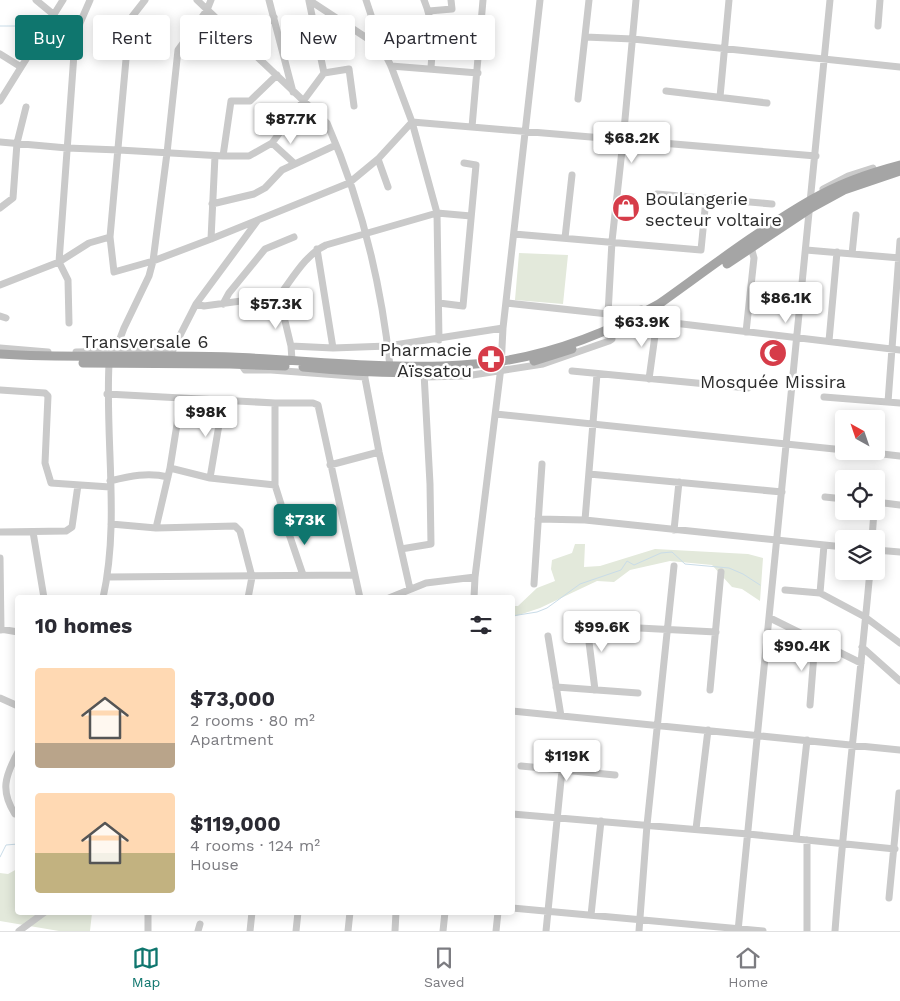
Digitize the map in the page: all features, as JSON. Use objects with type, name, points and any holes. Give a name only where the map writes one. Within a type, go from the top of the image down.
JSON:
[{"type":"main road","name":"Transversale 6","points":[[0,354],[12,352],[295,366],[466,365],[501,367],[610,328],[635,317],[659,304],[811,200],[841,185],[900,164]]},
{"type":"main road","name":"Transversale 6","points":[[0,360],[113,357],[171,353],[230,357],[364,375],[424,375],[501,367],[559,357],[610,328],[636,323],[660,309],[752,247],[811,200],[900,171]]},
{"type":"street","points":[[36,0],[54,14]]},
{"type":"street","points":[[0,101],[63,0]]},
{"type":"street","points":[[70,323],[68,280],[59,262],[74,54],[80,23],[90,0]]},
{"type":"street","points":[[145,0],[131,18],[129,26],[110,238],[114,272],[153,261],[349,183],[378,159],[412,122]]},
{"type":"street","points":[[197,0],[212,15]]},
{"type":"street","points":[[104,595],[108,577],[111,524],[108,394],[113,357],[124,328],[149,276],[153,261],[178,50],[207,10],[211,0]]},
{"type":"street","points":[[269,0],[293,92]]},
{"type":"street","points":[[366,0],[371,15]]},
{"type":"street","points":[[424,0],[429,11],[434,40],[431,68]]},
{"type":"street","points":[[429,11],[452,9],[451,0]]},
{"type":"street","points":[[472,127],[483,0]]},
{"type":"street","points":[[474,595],[496,414],[503,328],[540,0]]},
{"type":"street","points":[[578,99],[589,0]]},
{"type":"street","points":[[610,328],[608,314],[612,241],[636,0]]},
{"type":"street","points":[[720,97],[726,49],[729,0]]},
{"type":"street","points":[[738,930],[826,59],[830,0]]},
{"type":"street","points":[[878,26],[880,0]]},
{"type":"street","points":[[309,1],[365,37]]},
{"type":"street","points":[[309,1],[324,73]]},
{"type":"street","points":[[585,37],[632,39],[900,67]]},
{"type":"street","points":[[0,54],[21,67]]},
{"type":"street","points":[[261,60],[327,123],[367,234],[390,366]]},
{"type":"street","points":[[388,60],[412,122],[437,213],[439,340]]},
{"type":"street","points":[[391,66],[478,73]]},
{"type":"street","points":[[0,142],[67,148],[249,156],[272,144],[324,73],[349,69],[354,106]]},
{"type":"street","points":[[211,239],[212,204],[219,156],[231,101],[250,101],[277,75]]},
{"type":"street","points":[[666,91],[767,103]]},
{"type":"street","points":[[0,208],[13,198],[17,144],[26,107]]},
{"type":"street","points":[[412,122],[816,156]]},
{"type":"street","points":[[272,144],[295,164]]},
{"type":"street","points":[[212,204],[254,194],[265,188],[282,170],[336,145]]},
{"type":"street","points":[[378,159],[388,187]]},
{"type":"street","points":[[811,200],[848,176],[900,161]]},
{"type":"street","points":[[439,303],[463,306],[476,165],[464,163]]},
{"type":"street","points":[[565,238],[572,175]]},
{"type":"street","points":[[657,194],[772,204]]},
{"type":"street","points":[[514,234],[701,250],[706,199]]},
{"type":"street","points":[[196,304],[204,306],[279,296],[309,257],[317,249],[326,245],[437,213],[471,216]]},
{"type":"street","points":[[852,254],[856,214]]},
{"type":"street","points":[[171,353],[196,304],[258,220]]},
{"type":"street","points":[[223,304],[229,293],[265,249],[294,237]]},
{"type":"street","points":[[0,285],[59,262],[89,243],[110,238]]},
{"type":"street","points":[[888,402],[900,241]]},
{"type":"street","points":[[746,332],[754,258],[752,247]]},
{"type":"street","points":[[317,249],[333,348]]},
{"type":"street","points":[[806,250],[899,258]]},
{"type":"street","points":[[829,341],[837,252]]},
{"type":"street","points":[[279,296],[295,366]]},
{"type":"street","points":[[507,303],[608,314]]},
{"type":"street","points":[[649,379],[660,309]]},
{"type":"street","points":[[657,321],[746,332],[798,336],[900,350]]},
{"type":"street","points":[[291,346],[333,348],[388,346],[439,340],[503,328]]},
{"type":"street","points":[[0,348],[12,352]]},
{"type":"street","points":[[572,371],[748,388]]},
{"type":"street","points":[[585,520],[597,374]]},
{"type":"street","points":[[364,375],[379,452],[410,589]]},
{"type":"street","points":[[401,549],[431,544],[424,375]]},
{"type":"street","points":[[0,390],[45,393],[48,396],[45,464],[51,483],[78,485],[110,484],[133,475],[154,473],[168,477]]},
{"type":"street","points":[[108,394],[223,401],[313,403],[318,406],[359,595]]},
{"type":"street","points":[[824,397],[900,403]]},
{"type":"street","points":[[156,528],[170,468],[181,399]]},
{"type":"street","points":[[210,478],[223,401]]},
{"type":"street","points":[[275,403],[275,485],[281,504],[280,511]]},
{"type":"street","points":[[496,414],[835,449]]},
{"type":"street","points":[[330,465],[379,452]]},
{"type":"street","points":[[885,454],[900,456]]},
{"type":"street","points":[[534,584],[542,464]]},
{"type":"street","points":[[170,468],[210,478],[275,485]]},
{"type":"street","points":[[589,474],[782,492]]},
{"type":"street","points":[[674,530],[679,482]]},
{"type":"street","points":[[0,532],[66,531],[72,527],[78,485]]},
{"type":"street","points":[[825,497],[835,498]]},
{"type":"street","points":[[885,503],[900,505]]},
{"type":"street","points":[[538,519],[585,520],[835,546]]},
{"type":"street","points":[[111,524],[156,528],[235,526],[240,531],[252,577],[249,595]]},
{"type":"street","points":[[286,525],[303,575]]},
{"type":"street","points":[[34,532],[44,595]]},
{"type":"street","points":[[820,593],[824,545]]},
{"type":"street","points":[[885,551],[900,552]]},
{"type":"street","points":[[0,558],[1,630],[15,632]]},
{"type":"street","points":[[639,931],[674,566]]},
{"type":"street","points":[[710,690],[721,572]]},
{"type":"street","points":[[108,577],[354,575]]},
{"type":"street","points":[[396,595],[426,583],[476,577]]},
{"type":"street","points":[[835,931],[841,843],[853,745],[869,580]]},
{"type":"street","points":[[785,590],[820,593],[865,618],[900,643]]},
{"type":"street","points":[[586,618],[595,690]]},
{"type":"street","points":[[770,618],[861,663]]},
{"type":"street","points":[[639,628],[716,632]]},
{"type":"street","points":[[548,636],[561,716]]},
{"type":"street","points":[[810,705],[815,641]]},
{"type":"street","points":[[862,647],[900,681]]},
{"type":"street","points":[[556,687],[638,693]]},
{"type":"street","points":[[0,698],[15,705]]},
{"type":"street","points":[[515,712],[900,750]]},
{"type":"street","points":[[696,829],[708,730]]},
{"type":"street","points":[[796,839],[807,740]]},
{"type":"street","points":[[15,758],[5,778],[2,790],[5,804],[15,814]]},
{"type":"street","points":[[521,766],[615,775]]},
{"type":"street","points":[[546,931],[562,770]]},
{"type":"street","points":[[889,898],[899,793]]},
{"type":"street","points":[[515,814],[696,829],[895,849]]},
{"type":"street","points":[[591,916],[601,821]]},
{"type":"street","points":[[806,840],[806,931]]},
{"type":"street","points":[[515,908],[763,931]]},
{"type":"street","points":[[19,931],[41,915]]},
{"type":"street","points":[[148,915],[148,931]]},
{"type":"street","points":[[250,931],[252,915]]},
{"type":"street","points":[[296,931],[298,915]]},
{"type":"street","points":[[348,931],[350,915]]},
{"type":"street","points":[[395,931],[396,915]]},
{"type":"street","points":[[443,931],[445,915]]},
{"type":"street","points":[[496,931],[498,915]]},
{"type":"shaded area","points":[[519,253],[568,255],[563,304],[515,300]]},
{"type":"shaded area","points":[[575,544],[585,544],[584,567],[600,566],[655,549],[748,554],[763,558],[760,601],[742,589],[732,587],[712,565],[670,561],[630,570],[614,582],[597,581],[540,608],[515,616],[515,606],[518,606],[537,588],[555,581],[551,569],[552,560],[572,553]]},
{"type":"shaded area","points":[[15,870],[15,915],[92,915],[90,931],[59,931],[0,921],[0,873],[8,874]]},
{"type":"waterway","points":[[0,26],[15,26]]},
{"type":"waterway","points":[[515,616],[537,612],[547,608],[580,584],[621,570],[627,561],[634,565],[661,553],[672,552],[685,564],[729,568],[760,585]]},
{"type":"waterway","points":[[0,857],[6,845],[15,844]]},
{"type":"place","name":"Boulangerie secteur voltaire","points":[[626,208]]},
{"type":"place","name":"Mosquée Missira","points":[[773,353]]},
{"type":"place","name":"Pharmacie Aïssatou","points":[[491,359]]}]
